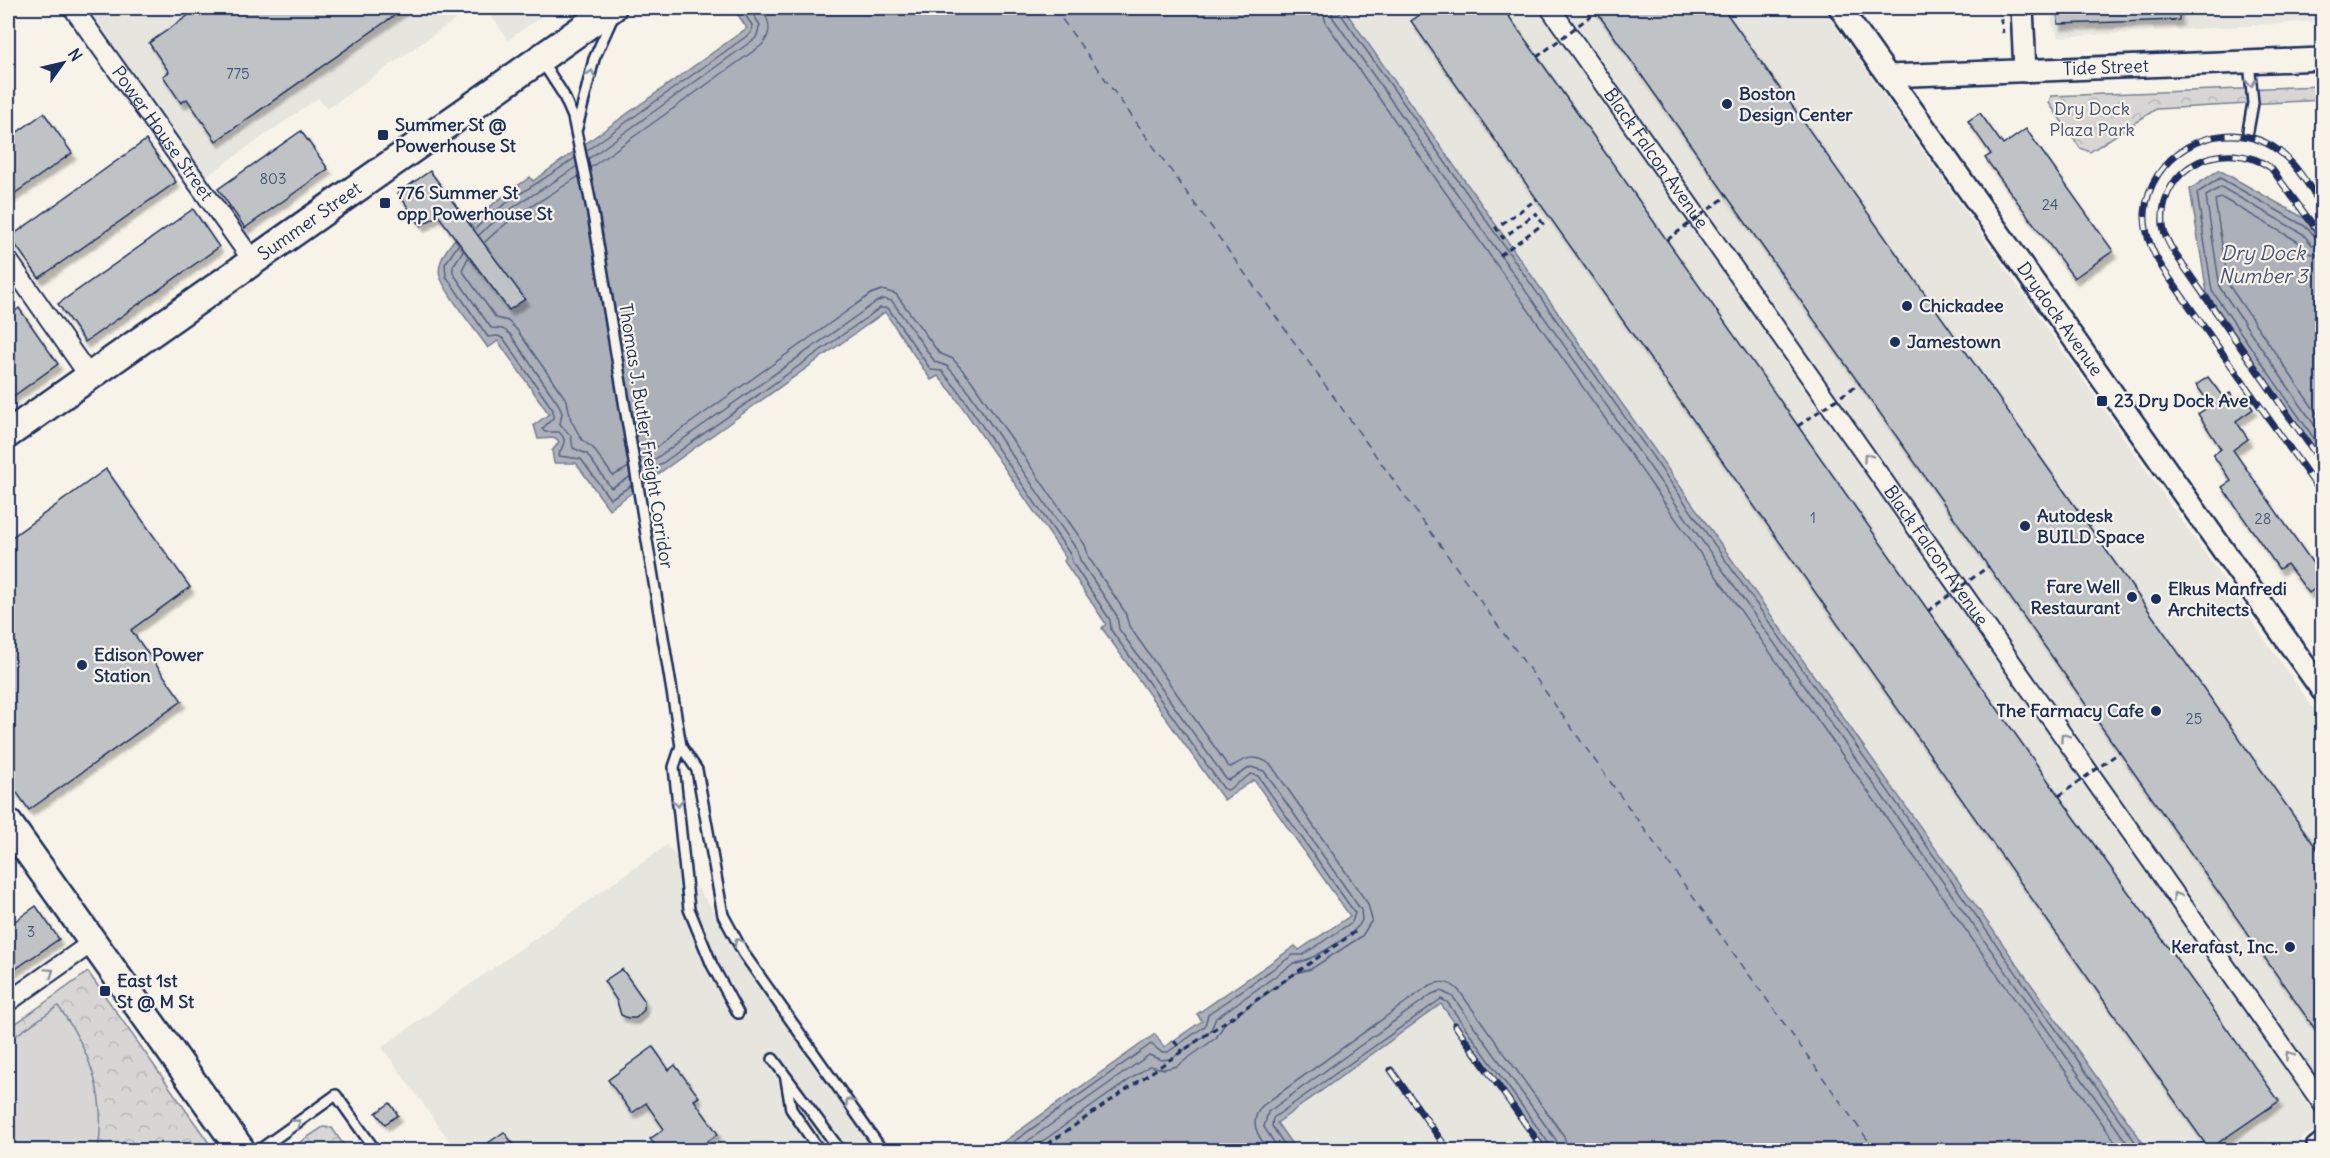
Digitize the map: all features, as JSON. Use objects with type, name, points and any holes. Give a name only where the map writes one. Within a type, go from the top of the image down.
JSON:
[{"type":"main road","name":"Summer Street","points":[[8,434],[612,8]]},
{"type":"main road","points":[[8,823],[241,1150]]},
{"type":"street","name":"Power House Street","points":[[72,8],[253,261]]},
{"type":"street","name":"Black Falcon Avenue","points":[[1550,8],[2322,1103]]},
{"type":"street","name":"Drydock Avenue","points":[[1840,8],[2322,690]]},
{"type":"street","points":[[2022,8],[2025,71]]},
{"type":"street","name":"Tide Street","points":[[1888,76],[2322,59]]},
{"type":"street","points":[[8,260],[89,376]]},
{"type":"street","points":[[8,1002],[93,942]]},
{"type":"lane","name":"Thomas J. Butler Freight Corridor","points":[[576,131],[594,59],[607,28],[619,8]]},
{"type":"lane","name":"Thomas J. Butler Freight Corridor","points":[[540,58],[563,94],[576,131],[593,214],[681,746],[697,770],[723,915],[744,954],[882,1150]]},
{"type":"lane","points":[[2248,131],[2253,103],[2249,62]]},
{"type":"lane","name":"Thomas J. Butler Freight Corridor","points":[[681,746],[674,767],[689,909],[712,965],[738,1013]]},
{"type":"lane","points":[[773,1059],[840,1150]]},
{"type":"lane","points":[[786,1077],[791,1109],[819,1150]]},
{"type":"lane","points":[[259,1150],[336,1095],[375,1150]]},
{"type":"lane","points":[[2312,1144],[2322,1136]]},
{"type":"path","points":[[1999,8],[2000,28]]},
{"type":"path","points":[[1537,57],[1597,12]]},
{"type":"path","points":[[1667,240],[1727,196]]},
{"type":"path","points":[[1500,255],[1543,224],[1536,213],[1503,238],[1496,228],[1537,199]]},
{"type":"path","points":[[1798,426],[1860,383]]},
{"type":"path","points":[[1928,611],[1989,566]]},
{"type":"path","points":[[2059,796],[2120,752]]},
{"type":"path","points":[[1039,1150],[1358,930]]},
{"type":"path","points":[[1174,1041],[1183,1052]]},
{"type":"shaded area","points":[[86,8],[472,8],[327,109],[318,98],[204,178]]},
{"type":"shaded area","points":[[486,8],[553,8],[508,40]]},
{"type":"shaded area","points":[[1343,8],[1823,8],[2322,721],[2322,1124],[2299,1141],[2306,1150],[2148,1150]]},
{"type":"shaded area","points":[[2052,8],[2322,8],[2322,21],[2059,37],[2052,23]]},
{"type":"shaded area","points":[[667,845],[883,1150],[456,1150],[382,1047]]},
{"type":"shaded area","points":[[1441,1004],[1547,1150],[1296,1150],[1276,1123]]},
{"type":"green space","name":"Dry Dock Plaza Park","points":[[2322,86],[2322,100],[2156,109],[2090,152],[2080,148],[2049,103],[2051,96]]},
{"type":"green space","points":[[88,972],[214,1150],[8,1150],[8,1029]]},
{"type":"green space","points":[[58,1006],[79,1039],[98,1092],[100,1130],[98,1150],[8,1150],[8,1041]]},
{"type":"green space","points":[[323,1127],[332,1128],[347,1150],[288,1150]]},
{"type":"water","points":[[733,8],[1343,8],[2148,1150],[1547,1150],[1441,1004],[1277,1123],[1296,1150],[992,1150],[1155,1034],[1164,1047],[1202,1021],[1197,1014],[1295,946],[1299,950],[1350,916],[1254,780],[1224,800],[1102,628],[1106,624],[1064,561],[1066,558],[952,392],[938,376],[931,380],[885,312],[609,509],[576,463],[554,463],[552,451],[559,442],[556,438],[538,439],[534,425],[549,414],[498,341],[488,348],[451,297],[441,279],[440,266],[445,252],[457,237],[488,208],[530,177],[533,181],[747,28]]},
{"type":"water","name":"Dry Dock Number 3","points":[[2219,170],[2313,223],[2322,237],[2322,460],[2207,293],[2190,189]]},
{"type":"building","points":[[199,8],[405,8],[216,141],[187,99],[181,103],[163,76],[169,72],[149,43]]},
{"type":"building","points":[[1430,8],[1503,8],[2059,796],[2279,1101],[2209,1149],[1411,21]]},
{"type":"building","points":[[1594,8],[1723,8],[2322,856],[2322,1039]]},
{"type":"building","points":[[2057,8],[2179,8],[2179,20],[2058,24]]},
{"type":"building","points":[[44,113],[72,153],[8,198],[8,139]]},
{"type":"building","points":[[1980,113],[2003,145],[2026,129],[2113,251],[2074,278],[1985,158],[1991,154],[1968,121]]},
{"type":"building","points":[[301,131],[328,169],[245,228],[218,189]]},
{"type":"building","points":[[146,140],[176,182],[39,278],[10,237]]},
{"type":"building","points":[[430,171],[525,299],[509,310],[438,215],[421,226],[398,193]]},
{"type":"building","points":[[193,209],[219,247],[85,342],[58,304]]},
{"type":"building","points":[[19,308],[58,364],[8,400],[8,317]]},
{"type":"building","points":[[2208,377],[2223,397],[2230,393],[2237,403],[2245,397],[2253,409],[2236,421],[2248,439],[2233,450],[2314,565],[2322,559],[2322,583],[2309,593],[2287,564],[2279,569],[2222,487],[2231,481],[2213,455],[2221,449],[2198,414],[2211,405],[2196,385]]},
{"type":"building","name":"Edison Power Station","points":[[106,469],[190,587],[131,630],[182,701],[29,810],[8,780],[8,540]]},
{"type":"building","points":[[36,906],[59,939],[8,974],[8,926]]},
{"type":"building","points":[[622,969],[644,1000],[644,1010],[636,1018],[621,1015],[617,1001],[604,981]]},
{"type":"building","points":[[653,1047],[669,1070],[675,1065],[699,1097],[694,1100],[718,1134],[695,1150],[659,1150],[650,1139],[664,1129],[646,1103],[632,1113],[608,1080]]},
{"type":"building","points":[[390,1103],[398,1115],[385,1124],[376,1113]]},
{"type":"building","points":[[504,1132],[518,1150],[478,1150]]},
{"type":"ferry route","points":[[1054,8],[1875,1150]]},
{"type":"railway","points":[[2322,206],[2304,178],[2274,147],[2244,136],[2224,135],[2205,139],[2186,148],[2171,159],[2158,175],[2149,193],[2145,213],[2150,242],[2163,269],[2322,494]]},
{"type":"railway","points":[[2322,237],[2271,168],[2253,159],[2234,155],[2216,156],[2198,162],[2183,172],[2171,186],[2164,204],[2163,225],[2166,238],[2173,250],[2322,463]]},
{"type":"railway","points":[[1455,1025],[1544,1150]]},
{"type":"railway","points":[[1391,1070],[1448,1150]]},
{"type":"place","name":"Boston Design Center","points":[[1727,104]]},
{"type":"place","name":"Summer St @ Powerhouse St","points":[[383,135]]},
{"type":"place","name":"776 Summer St opp Powerhouse St","points":[[385,203]]},
{"type":"place","name":"Chickadee","points":[[1907,306]]},
{"type":"place","name":"Jamestown","points":[[1895,342]]},
{"type":"place","name":"23 Dry Dock Ave","points":[[2102,401]]},
{"type":"place","name":"Autodesk BUILD Space","points":[[2025,526]]},
{"type":"place","name":"Fare Well Restaurant","points":[[2132,597]]},
{"type":"place","name":"Elkus Manfredi Architects","points":[[2156,599]]},
{"type":"place","name":"Edison Power Station","points":[[82,665]]},
{"type":"place","name":"The Farmacy Cafe","points":[[2156,711]]},
{"type":"place","name":"Kerafast, Inc.","points":[[2290,947]]},
{"type":"place","name":"East 1st St @ M St","points":[[105,991]]}]
